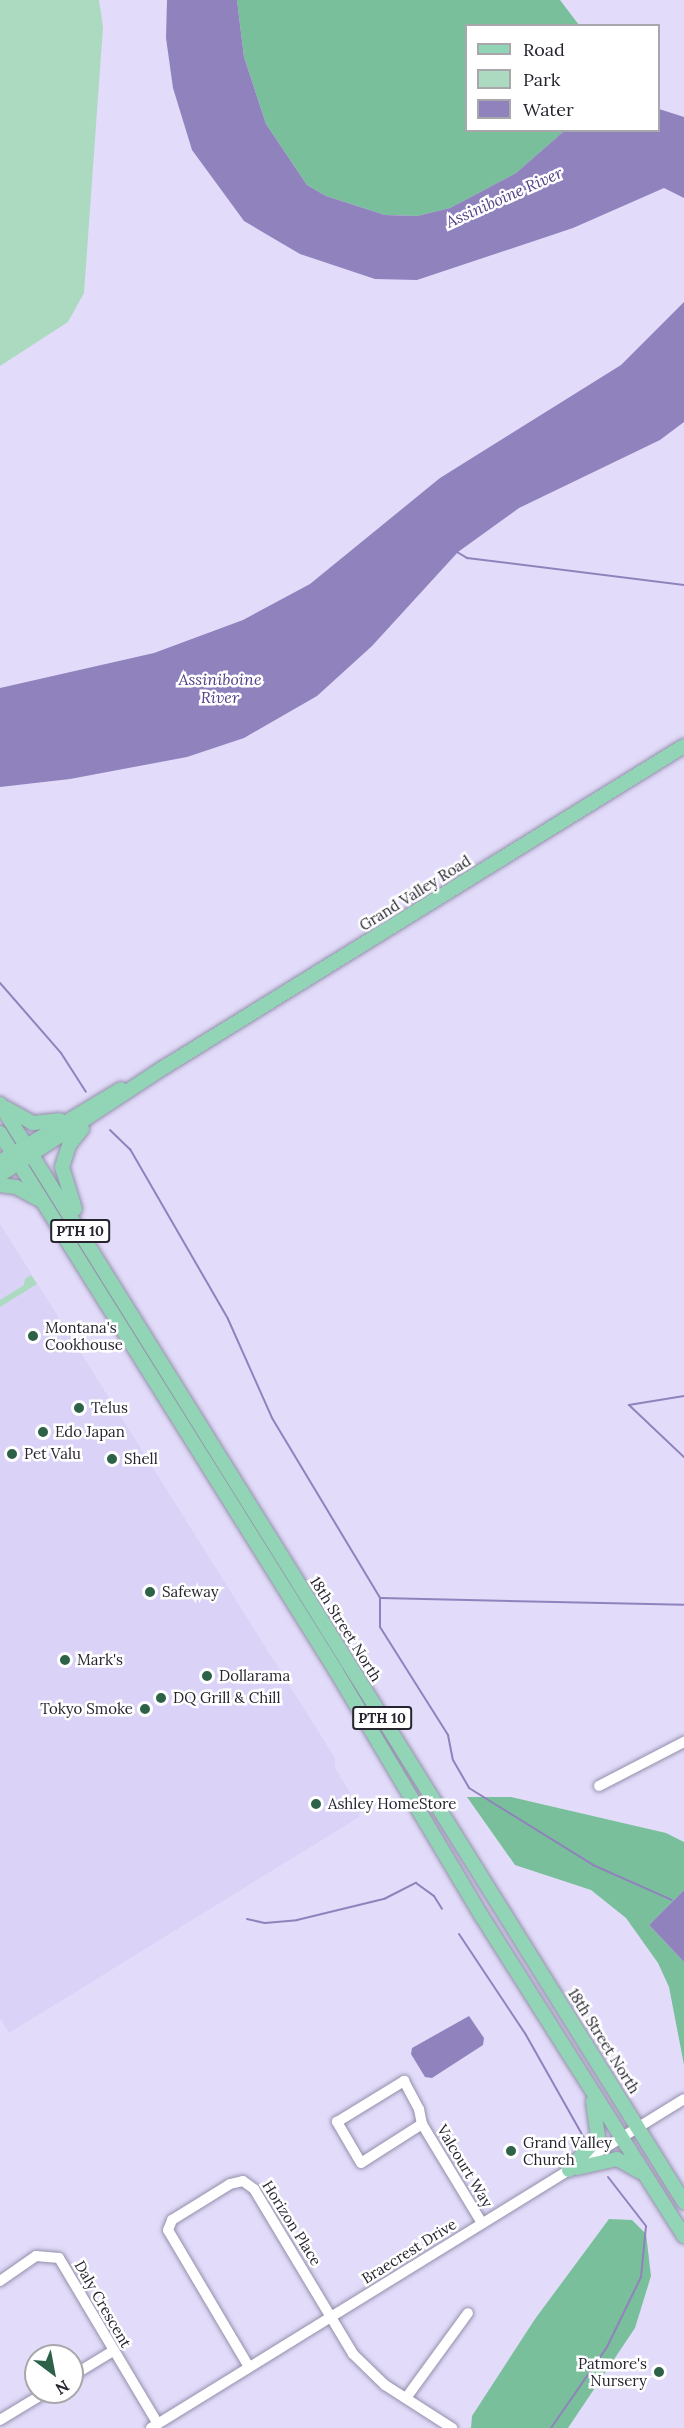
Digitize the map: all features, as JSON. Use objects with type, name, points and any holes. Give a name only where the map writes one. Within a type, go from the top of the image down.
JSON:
[{"type":"main road","name":"Grand Valley Road","points":[[29,1151],[84,1110],[163,1068],[684,746]]},
{"type":"main road","name":"Grand Valley Road","points":[[16,1159],[109,1107],[163,1068]]},
{"type":"main road","points":[[0,1102],[17,1116],[33,1123],[53,1123],[84,1110]]},
{"type":"main road","name":"18th Street North","points":[[0,1102],[684,2202]]},
{"type":"main road","points":[[109,1107],[69,1145],[64,1156],[63,1179],[128,1307]]},
{"type":"main road","name":"PTH 10","points":[[0,1133],[51,1215]]},
{"type":"main road","points":[[0,1162],[16,1159]]},
{"type":"main road","points":[[0,1175],[16,1159]]},
{"type":"main road","points":[[0,1185],[32,1194],[51,1215]]},
{"type":"main road","name":"18th Street North","points":[[51,1215],[336,1671],[481,1915],[684,2236]]},
{"type":"main road","points":[[569,2170],[598,2137],[597,2111],[583,2078]]},
{"type":"main road","points":[[569,2170],[617,2159],[647,2178]]},
{"type":"street","points":[[599,1786],[684,1742]]},
{"type":"street","points":[[481,1915],[499,1904]]},
{"type":"street","points":[[583,2078],[599,2063]]},
{"type":"street","name":"Valcourt Way","points":[[422,2124],[362,2163],[337,2122],[404,2081],[419,2109],[422,2124],[482,2223]]},
{"type":"street","name":"Braecrest Drive","points":[[154,2426],[684,2099]]},
{"type":"street","name":"Horizon Place","points":[[249,2367],[168,2230],[172,2220],[230,2184],[243,2181],[254,2189],[331,2317]]},
{"type":"street","name":"Daly Crescent","points":[[0,2281],[36,2256],[59,2258],[154,2426]]},
{"type":"street","points":[[406,2398],[468,2313]]},
{"type":"street","points":[[331,2317],[361,2363],[406,2398],[452,2428]]},
{"type":"street","points":[[84,2369],[113,2351]]},
{"type":"street","points":[[0,2420],[26,2404]]},
{"type":"shaded area","points":[[0,1224],[335,1758],[335,1768],[360,1809],[359,1817],[9,2033],[0,2018]]},
{"type":"green space","points":[[0,0],[99,0],[103,27],[84,293],[68,322],[0,366]]},
{"type":"green space","points":[[237,0],[560,0],[578,24],[465,24],[465,132],[563,132],[516,173],[450,208],[417,216],[385,215],[326,196],[307,185],[266,124],[244,57]]},
{"type":"green space","points":[[31,1275],[37,1284],[0,1307],[0,1300],[24,1285],[25,1279]]},
{"type":"green space","points":[[467,1797],[511,1797],[666,1833],[684,1842],[684,1890],[649,1925],[684,1962],[684,2065],[669,1987],[658,1963],[626,1918],[591,1890],[515,1865]]},
{"type":"green space","points":[[609,2219],[632,2220],[646,2234],[651,2276],[635,2328],[568,2428],[471,2428],[472,2416],[535,2319]]},
{"type":"water","name":"Assiniboine River","points":[[167,0],[237,0],[244,57],[266,124],[307,185],[326,196],[385,215],[417,216],[450,208],[516,173],[563,132],[660,132],[660,109],[684,117],[684,198],[664,188],[573,228],[417,280],[375,279],[300,254],[244,221],[192,150],[173,88],[166,38]]},
{"type":"water","name":"Assiniboine River","points":[[684,302],[684,422],[660,440],[519,508],[458,552],[372,646],[317,696],[244,738],[187,757],[70,779],[0,787],[0,688],[154,653],[243,620],[310,584],[440,478],[621,365]]},
{"type":"water","points":[[684,1890],[684,1962],[649,1925]]},
{"type":"water","points":[[469,2016],[484,2038],[483,2045],[432,2078],[425,2077],[411,2054],[412,2048]]},
{"type":"waterway","points":[[457,552],[467,558],[684,585]]},
{"type":"waterway","points":[[0,983],[61,1053],[86,1092]]},
{"type":"waterway","points":[[110,1130],[130,1149],[228,1319],[272,1418],[380,1598],[380,1627],[448,1735],[453,1760],[469,1788],[593,1865],[672,1900]]},
{"type":"waterway","points":[[684,1396],[629,1405],[684,1457]]},
{"type":"waterway","points":[[381,1598],[684,1605]]},
{"type":"waterway","points":[[247,1919],[265,1923],[297,1920],[384,1899],[416,1883],[434,1896],[442,1909]]},
{"type":"waterway","points":[[459,1934],[526,2035],[584,2138]]},
{"type":"waterway","points":[[551,2428],[607,2347],[641,2277],[646,2226],[608,2177]]},
{"type":"place","name":"Montana's Cookhouse","points":[[33,1336]]},
{"type":"place","name":"Telus","points":[[79,1408]]},
{"type":"place","name":"Edo Japan","points":[[43,1432]]},
{"type":"place","name":"Pet Valu","points":[[12,1454]]},
{"type":"place","name":"Shell","points":[[112,1459]]},
{"type":"place","name":"Safeway","points":[[150,1592]]},
{"type":"place","name":"Mark's","points":[[65,1660]]},
{"type":"place","name":"Dollarama","points":[[207,1676]]},
{"type":"place","name":"DQ Grill & Chill","points":[[161,1698]]},
{"type":"place","name":"Tokyo Smoke","points":[[145,1709]]},
{"type":"place","name":"Ashley HomeStore","points":[[316,1804]]},
{"type":"place","name":"Grand Valley Church","points":[[511,2151]]},
{"type":"place","name":"Patmore's Nursery","points":[[659,2372]]}]
